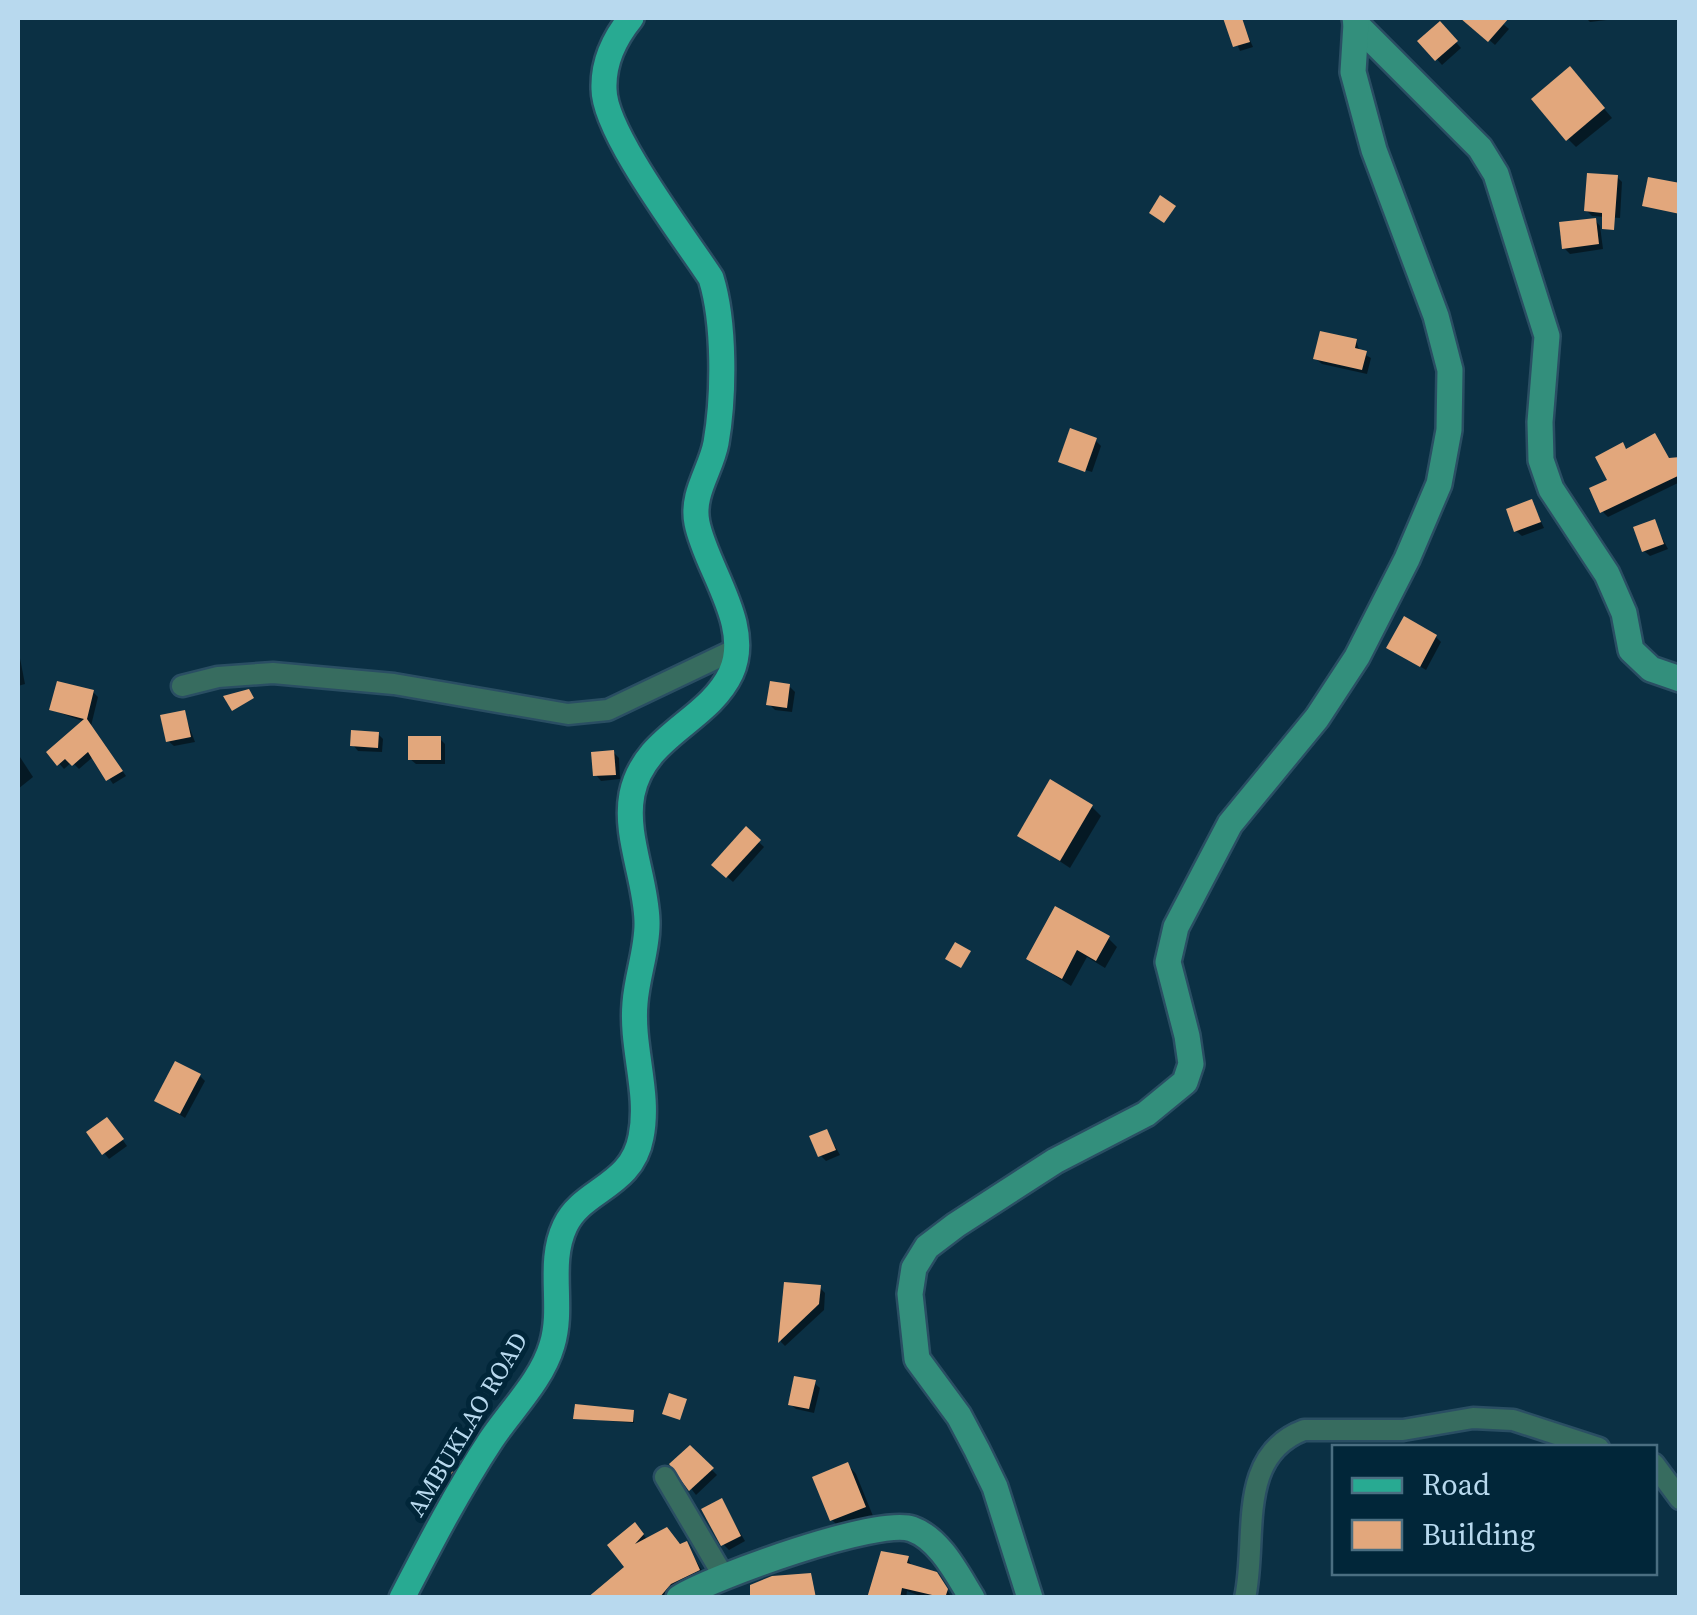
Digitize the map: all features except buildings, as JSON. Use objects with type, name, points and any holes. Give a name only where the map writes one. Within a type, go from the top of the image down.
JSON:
[{"type":"main road","points":[[631,18],[607,57],[603,92],[614,125],[711,278],[717,297],[721,325],[716,444],[696,503],[696,522],[726,598],[738,648]]},
{"type":"main road","name":"AMBUKLAO ROAD","points":[[402,1598],[490,1442],[540,1372],[552,1345],[556,1257],[566,1222],[632,1164],[641,1142],[644,1118],[635,1060],[635,1002],[648,920],[631,818],[632,795],[654,749],[716,695],[731,672],[738,648]]},
{"type":"street","points":[[1355,21],[1480,148],[1496,174],[1547,336],[1540,422],[1541,460],[1551,489],[1606,574],[1624,613],[1632,650],[1651,669],[1680,680]]},
{"type":"street","points":[[1030,1598],[994,1488],[977,1450],[959,1416],[917,1359],[910,1294],[914,1268],[926,1247],[956,1225],[1055,1161],[1146,1114],[1185,1082],[1191,1064],[1188,1036],[1168,962],[1176,927],[1230,824],[1317,718],[1357,657],[1407,559],[1439,484],[1450,430],[1450,370],[1436,316],[1374,150],[1352,72],[1355,21]]},
{"type":"street","points":[[182,686],[218,677],[273,673],[394,684],[568,714],[608,710],[738,648]]},
{"type":"street","points":[[1245,1598],[1260,1471],[1272,1449],[1286,1436],[1304,1430],[1435,1427],[1473,1418],[1513,1420],[1590,1445]]},
{"type":"street","points":[[1657,1468],[1680,1499]]},
{"type":"street","points":[[665,1476],[724,1577]]},
{"type":"street","points":[[678,1598],[724,1577],[866,1531],[894,1528],[912,1529],[926,1538],[972,1598]]}]
